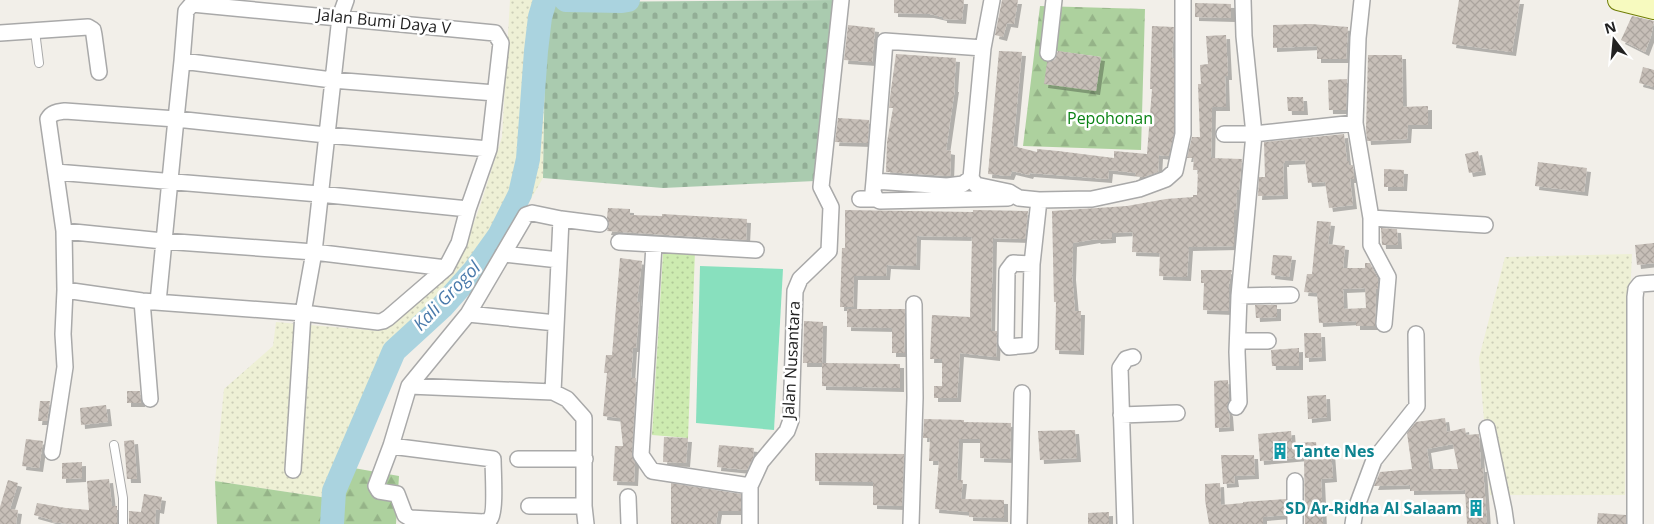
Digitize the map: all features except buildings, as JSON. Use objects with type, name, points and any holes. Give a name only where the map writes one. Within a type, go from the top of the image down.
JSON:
[{"type":"main road","points":[[1618,0],[1654,9]]},
{"type":"street","points":[[293,470],[303,313],[314,252],[340,17],[346,0]]},
{"type":"street","name":"Jalan Nusantara","points":[[750,486],[761,462],[787,431],[791,420],[794,291],[800,280],[829,251],[832,207],[821,187],[841,0]]},
{"type":"street","points":[[958,199],[967,181],[983,48],[992,0]]},
{"type":"street","points":[[1048,53],[1054,0]]},
{"type":"street","points":[[860,199],[876,199],[880,201],[1019,198],[1039,200],[1092,199],[1139,189],[1166,179],[1175,171],[1183,134],[1184,0]]},
{"type":"street","points":[[1236,407],[1239,402],[1239,296],[1254,134],[1244,36],[1244,0]]},
{"type":"street","points":[[1362,0],[1358,38],[1355,123],[1371,218],[1371,245],[1388,277],[1384,324]]},
{"type":"street","name":"Jalan Bumi Daya V","points":[[182,61],[186,10],[192,4],[340,17],[495,33],[501,43],[496,93]]},
{"type":"street","points":[[0,33],[88,27],[93,30],[99,72]]},
{"type":"street","points":[[876,199],[873,192],[885,42],[983,48]]},
{"type":"street","points":[[65,290],[142,301],[383,321],[446,268],[459,243],[468,209],[489,149],[496,93],[332,80],[182,61],[158,302]]},
{"type":"street","points":[[52,452],[65,368],[63,334],[65,290],[64,231],[48,119],[50,116],[65,111],[176,119],[326,135],[489,149]]},
{"type":"street","points":[[1224,134],[1254,134],[1355,123]]},
{"type":"street","points":[[56,172],[319,194],[468,209]]},
{"type":"street","points":[[874,181],[947,186],[967,181],[976,185],[1009,192],[1019,198]]},
{"type":"street","points":[[1032,264],[1014,263],[1008,272],[1006,343],[1009,347],[1030,345],[1032,264],[1039,200]]},
{"type":"street","points":[[391,446],[493,459],[493,506],[491,518],[488,522],[410,518],[405,515],[397,494],[379,491],[376,486],[391,446],[409,386],[468,314],[526,215],[529,213],[600,224]]},
{"type":"street","points":[[1371,218],[1485,225]]},
{"type":"street","points":[[553,392],[561,219]]},
{"type":"street","points":[[64,231],[163,241],[314,252],[446,268]]},
{"type":"street","points":[[619,242],[756,250]]},
{"type":"street","points":[[654,244],[641,455],[652,471],[750,486],[750,524]]},
{"type":"street","points":[[503,254],[559,260]]},
{"type":"street","points":[[1634,524],[1635,297],[1636,289],[1640,284],[1654,283]]},
{"type":"street","points":[[1239,296],[1291,295]]},
{"type":"street","points":[[142,301],[150,399]]},
{"type":"street","points":[[911,524],[915,398],[914,304]]},
{"type":"street","points":[[468,314],[556,323]]},
{"type":"street","points":[[1353,524],[1355,511],[1374,460],[1417,406],[1416,334]]},
{"type":"street","points":[[1238,341],[1268,341]]},
{"type":"street","points":[[1125,524],[1120,368],[1126,359],[1133,357]]},
{"type":"street","points":[[409,386],[553,392],[567,399],[584,418],[584,506],[586,524]]},
{"type":"street","points":[[1019,524],[1022,393]]},
{"type":"street","points":[[1121,415],[1177,412]]},
{"type":"street","points":[[1486,428],[1506,524]]},
{"type":"street","points":[[518,459],[585,459]]},
{"type":"street","points":[[1295,481],[1295,524]]},
{"type":"street","points":[[628,497],[629,524]]},
{"type":"street","points":[[529,506],[584,506]]},
{"type":"lane","points":[[34,31],[39,63]]},
{"type":"lane","points":[[114,445],[123,498],[123,524]]},
{"type":"green space","points":[[510,0],[546,0],[543,178],[505,244],[447,312],[412,325],[334,499],[215,481],[224,389],[273,346],[276,322],[379,331],[442,279],[460,260],[502,137]]},
{"type":"green space","points":[[546,0],[580,2],[837,0],[815,181],[663,188],[543,178]]},
{"type":"green space","name":"Pepohonan","points":[[1040,6],[1145,9],[1141,150],[1023,146]],"holes":[[[1049,50],[1101,57],[1096,90],[1045,84]]]},
{"type":"green space","points":[[695,251],[688,438],[652,435],[663,254]]},
{"type":"green space","points":[[1632,254],[1627,362],[1625,495],[1490,495],[1479,358],[1505,257]]},
{"type":"green space","points":[[700,266],[783,269],[774,430],[696,423]]},
{"type":"green space","points":[[348,467],[399,476],[396,524],[217,524],[215,481],[334,499]]},
{"type":"waterway","name":"Kali Grogol","points":[[332,524],[334,491],[394,351],[442,307],[474,271],[499,236],[520,194],[528,159],[536,51],[540,17],[545,0]]},
{"type":"waterway","name":"Kali Grogol","points":[[566,0],[628,0]]},
{"type":"place","name":"Tante Nes","points":[[1280,451]]},
{"type":"place","name":"SD Ar-Ridha Al Salaam","points":[[1476,508]]}]
